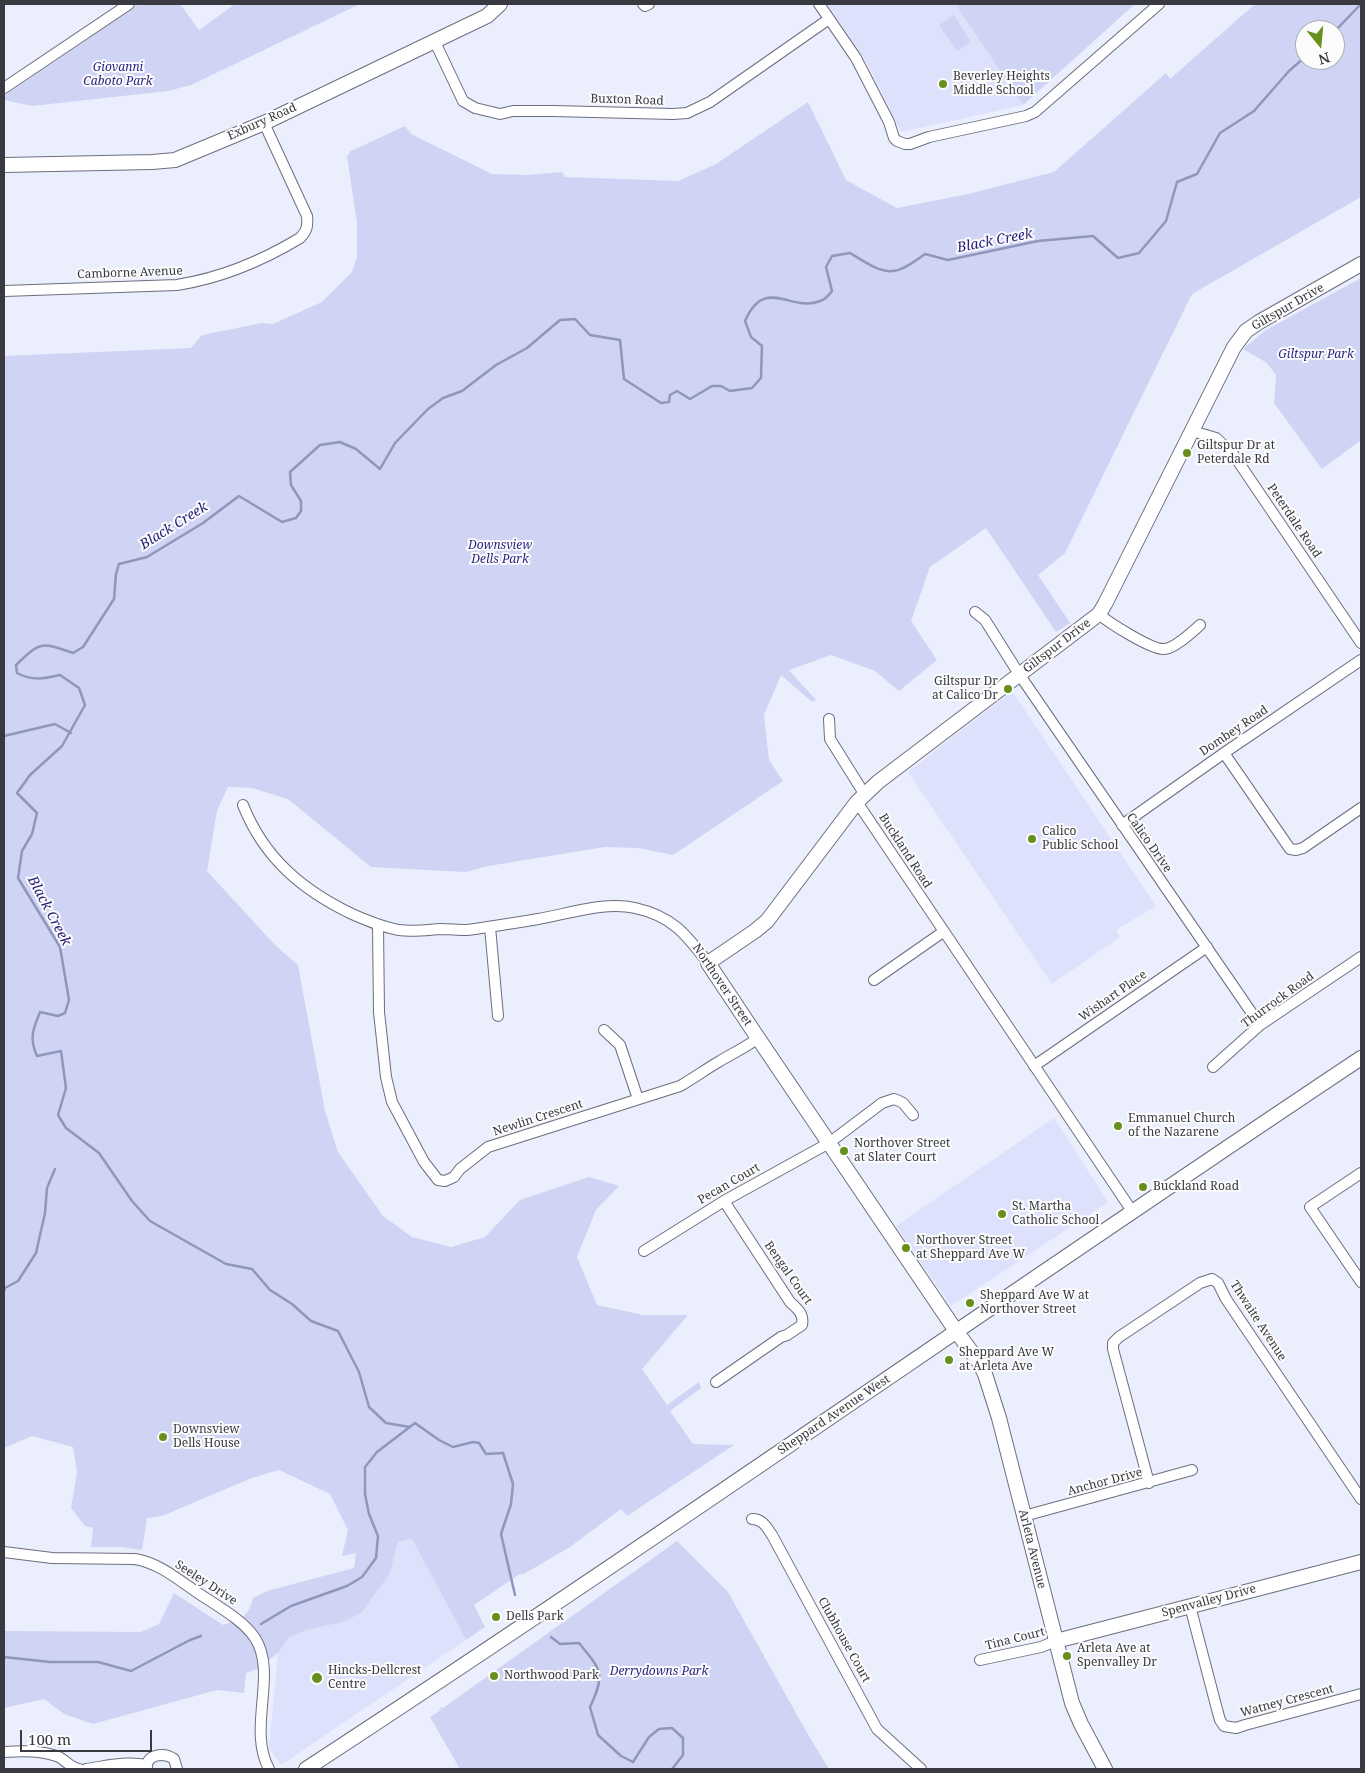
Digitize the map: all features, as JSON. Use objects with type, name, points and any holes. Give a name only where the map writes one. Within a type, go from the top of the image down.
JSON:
[{"type":"street","points":[[4,88],[129,4]]},
{"type":"street","name":"Exbury Road","points":[[4,165],[175,160],[264,123],[435,42],[487,16],[500,4]]},
{"type":"street","points":[[642,4],[645,6],[649,4]]},
{"type":"street","points":[[819,4],[856,58],[889,122],[894,138],[905,144],[1026,116],[1035,112],[1159,4]]},
{"type":"street","name":"Buxton Road","points":[[435,42],[463,101],[475,108],[500,114],[513,111],[673,114],[687,113],[710,102],[829,19]]},
{"type":"street","name":"Camborne Avenue","points":[[4,291],[177,285],[202,281],[238,269],[300,238],[307,230],[306,216],[264,123]]},
{"type":"street","name":"Giltspur Drive","points":[[708,963],[767,921],[861,798],[878,782],[1099,614],[1234,347],[1246,331],[1259,322],[1361,264]]},
{"type":"street","name":"Peterdale Road","points":[[1192,431],[1216,438],[1233,454],[1361,643]]},
{"type":"street","name":"Calico Drive","points":[[975,612],[986,620],[1019,674],[1260,1025]]},
{"type":"street","points":[[1099,614],[1109,623],[1147,643],[1164,649],[1172,647],[1200,625]]},
{"type":"street","name":"Dombey Road","points":[[1122,825],[1361,660]]},
{"type":"street","name":"Buckland Road","points":[[830,719],[830,739],[861,798],[943,932],[1132,1211]]},
{"type":"street","points":[[1224,753],[1290,849],[1303,848],[1361,808]]},
{"type":"street","name":"Northover Street","points":[[243,805],[255,832],[268,850],[296,880],[341,908],[378,926],[417,931],[465,930],[612,906],[634,908],[663,917],[677,926],[686,934],[708,963],[956,1331]]},
{"type":"street","name":"Newlin Crescent","points":[[378,926],[379,1012],[386,1077],[392,1102],[424,1162],[438,1180],[445,1181],[454,1177],[460,1169],[488,1147],[680,1086],[721,1060],[743,1050],[758,1038]]},
{"type":"street","points":[[490,927],[498,1016]]},
{"type":"street","points":[[874,980],[943,932]]},
{"type":"street","name":"Wishart Place","points":[[1034,1066],[1206,948]]},
{"type":"street","name":"Thurrock Road","points":[[1213,1068],[1260,1025],[1361,957]]},
{"type":"street","points":[[604,1030],[620,1045],[638,1099]]},
{"type":"street","name":"Sheppard Avenue West","points":[[306,1769],[542,1614],[1132,1211],[1361,1058]]},
{"type":"street","name":"Pecan Court","points":[[644,1251],[724,1201],[829,1143],[882,1102],[894,1099],[904,1103],[913,1115]]},
{"type":"street","points":[[1361,1173],[1310,1207],[1361,1282]]},
{"type":"street","name":"Bengal Court","points":[[716,1382],[780,1337],[787,1335],[802,1325],[803,1319],[802,1314],[790,1302],[724,1201]]},
{"type":"street","name":"Thwaite Avenue","points":[[1149,1483],[1113,1343],[1119,1337],[1186,1293],[1205,1281],[1212,1280],[1218,1283],[1226,1299],[1361,1499]]},
{"type":"street","name":"Arleta Avenue","points":[[956,1331],[979,1362],[985,1374],[999,1418],[1072,1703],[1105,1769]]},
{"type":"street","name":"Anchor Drive","points":[[1024,1516],[1192,1470]]},
{"type":"street","name":"Clubhouse Court","points":[[752,1519],[757,1519],[763,1523],[772,1536],[877,1729],[921,1769]]},
{"type":"street","name":"Seeley Drive","points":[[4,1552],[52,1558],[135,1558],[144,1560],[160,1568],[235,1617],[255,1638],[262,1658],[263,1682],[260,1744],[269,1769]]},
{"type":"street","name":"Spenvalley Drive","points":[[1056,1641],[1361,1562]]},
{"type":"street","name":"Watney Crescent","points":[[1190,1606],[1218,1713],[1224,1726],[1236,1728],[1361,1694]]},
{"type":"street","name":"Tina Court","points":[[980,1660],[1041,1647],[1056,1641]]},
{"type":"street","points":[[4,1752],[25,1751],[56,1756],[67,1761],[73,1768]]},
{"type":"street","points":[[86,1769],[123,1763],[134,1763],[147,1767],[150,1759],[164,1754],[174,1760],[177,1769]]},
{"type":"shaded area","name":"Beverley Heights Middle School","points":[[827,4],[955,4],[1023,105],[901,132],[867,63]]},
{"type":"shaded area","name":"Calico Public School","points":[[1012,691],[1156,906],[1116,930],[1120,937],[1052,984],[908,772]]},
{"type":"shaded area","name":"St. Martha Catholic School","points":[[1054,1118],[1108,1202],[951,1306],[896,1226]]},
{"type":"shaded area","points":[[412,1539],[466,1640],[281,1765],[269,1748],[278,1653],[288,1638],[306,1630],[343,1622],[390,1573],[398,1542]]},
{"type":"green space","name":"Giovanni Caboto Park","points":[[139,4],[180,4],[199,30],[235,4],[360,4],[191,85],[168,91],[32,106],[4,100],[4,96]]},
{"type":"green space","points":[[955,4],[1135,4],[1023,105]]},
{"type":"green space","name":"Downsview Dells Park","points":[[1255,4],[1361,4],[1361,197],[1192,294],[1065,553],[1038,575],[1070,623],[1056,632],[986,528],[930,567],[911,621],[937,660],[899,691],[875,671],[831,655],[789,670],[816,700],[812,702],[781,675],[764,715],[769,760],[783,781],[673,855],[638,848],[605,847],[488,866],[466,872],[371,867],[288,799],[252,788],[228,787],[217,811],[207,871],[275,945],[298,965],[325,1111],[338,1152],[383,1216],[412,1237],[451,1247],[485,1237],[520,1200],[589,1177],[619,1186],[596,1210],[577,1257],[597,1305],[643,1315],[688,1315],[642,1369],[667,1405],[699,1382],[701,1388],[670,1411],[693,1444],[734,1445],[627,1516],[621,1509],[570,1547],[522,1575],[520,1574],[474,1605],[485,1627],[466,1640],[412,1539],[398,1542],[390,1573],[361,1613],[343,1622],[306,1630],[288,1638],[278,1653],[258,1669],[246,1673],[244,1693],[217,1690],[93,1724],[64,1714],[44,1699],[4,1708],[4,1631],[141,1632],[159,1624],[174,1593],[223,1625],[243,1616],[249,1609],[253,1598],[267,1591],[354,1568],[356,1553],[342,1556],[348,1530],[330,1494],[279,1470],[252,1478],[162,1516],[147,1518],[142,1550],[121,1547],[91,1547],[93,1528],[85,1526],[71,1508],[77,1472],[73,1447],[32,1436],[4,1448],[4,356],[191,348],[202,335],[262,323],[273,324],[322,302],[352,272],[357,257],[357,223],[347,156],[350,154],[349,152],[405,126],[411,134],[492,174],[528,175],[562,172],[565,177],[678,181],[716,164],[808,102],[846,180],[897,208],[968,194],[1054,172],[1166,73],[1170,79]]},
{"type":"green space","points":[[954,15],[971,42],[957,51],[939,25]]},
{"type":"green space","name":"Giltspur Park","points":[[1361,278],[1361,440],[1322,469],[1274,403],[1276,375],[1267,363],[1243,349],[1266,330]]},
{"type":"green space","name":"Derrydowns Park","points":[[677,1541],[728,1592],[829,1769],[460,1769],[430,1717],[441,1710],[440,1707],[443,1708]]},
{"type":"waterway","name":"Black Creek","points":[[1345,21],[1361,4]]},
{"type":"waterway","name":"Black Creek","points":[[410,1427],[386,1423],[369,1407],[359,1372],[338,1331],[311,1321],[292,1304],[270,1290],[252,1269],[226,1264],[150,1221],[132,1201],[99,1153],[66,1128],[58,1115],[66,1088],[61,1051],[37,1056],[33,1044],[33,1034],[40,1012],[58,1016],[65,1013],[69,1000],[60,947],[18,878],[22,851],[32,834],[37,813],[17,793],[30,775],[62,746],[85,705],[79,688],[60,675],[43,678],[28,677],[17,673],[16,665],[31,651],[42,646],[54,647],[73,653],[83,647],[114,599],[116,574],[119,564],[147,557],[203,523],[239,496],[282,522],[296,518],[301,511],[301,501],[291,485],[290,472],[320,445],[340,442],[356,449],[380,469],[395,443],[428,409],[443,398],[462,391],[496,365],[527,348],[560,320],[575,319],[590,335],[620,340],[624,379],[661,403],[669,402],[670,395],[677,391],[690,399],[712,386],[721,386],[730,391],[752,388],[761,378],[762,346],[751,337],[745,321],[753,307],[761,300],[770,298],[779,298],[799,303],[824,300],[832,291],[826,267],[832,256],[850,253],[872,266],[895,271],[925,254],[948,260],[1038,241],[1093,236],[1118,258],[1139,253],[1166,221],[1177,182],[1197,174],[1220,133],[1254,111],[1295,66]]},
{"type":"waterway","points":[[4,736],[55,724],[71,733]]},
{"type":"waterway","points":[[4,1291],[5,1288],[18,1281],[36,1253],[45,1213],[47,1188],[55,1169]]},
{"type":"waterway","points":[[261,1624],[291,1606],[347,1586],[362,1577],[376,1558],[378,1536],[369,1514],[365,1494],[365,1467],[377,1452],[415,1423],[439,1440],[453,1447],[473,1442],[479,1443],[486,1454],[503,1453],[513,1484],[511,1504],[501,1534],[515,1595]]},
{"type":"waterway","points":[[4,1657],[50,1662],[98,1662],[131,1671],[201,1636]]},
{"type":"waterway","name":"Black Creek","points":[[551,1637],[560,1644],[579,1643],[599,1672],[598,1686],[590,1707],[598,1735],[621,1756],[633,1762],[649,1737],[659,1729],[672,1728],[683,1738],[683,1755],[672,1769]]},
{"type":"place","name":"Beverley Heights Middle School","points":[[943,84]]},
{"type":"place","name":"Giltspur Dr at Peterdale Rd","points":[[1187,453]]},
{"type":"place","name":"Giltspur Dr at Calico Dr","points":[[1008,689]]},
{"type":"place","name":"Calico Public School","points":[[1032,839]]},
{"type":"place","name":"Emmanuel Church of the Nazarene","points":[[1118,1126]]},
{"type":"place","name":"Northover Street at Slater Court","points":[[844,1151]]},
{"type":"place","name":"Buckland Road","points":[[1143,1187]]},
{"type":"place","name":"St. Martha Catholic School","points":[[1002,1214]]},
{"type":"place","name":"Northover Street at Sheppard Ave W","points":[[906,1248]]},
{"type":"place","name":"Sheppard Ave W at Northover Street","points":[[970,1303]]},
{"type":"place","name":"Sheppard Ave W at Arleta Ave","points":[[949,1360]]},
{"type":"place","name":"Downsview Dells House","points":[[163,1437]]},
{"type":"place","name":"Dells Park","points":[[496,1617]]},
{"type":"place","name":"Arleta Ave at Spenvalley Dr","points":[[1067,1656]]},
{"type":"place","name":"Northwood Park","points":[[494,1676]]},
{"type":"place","name":"Hincks-Dellcrest Centre","points":[[317,1678]]}]
